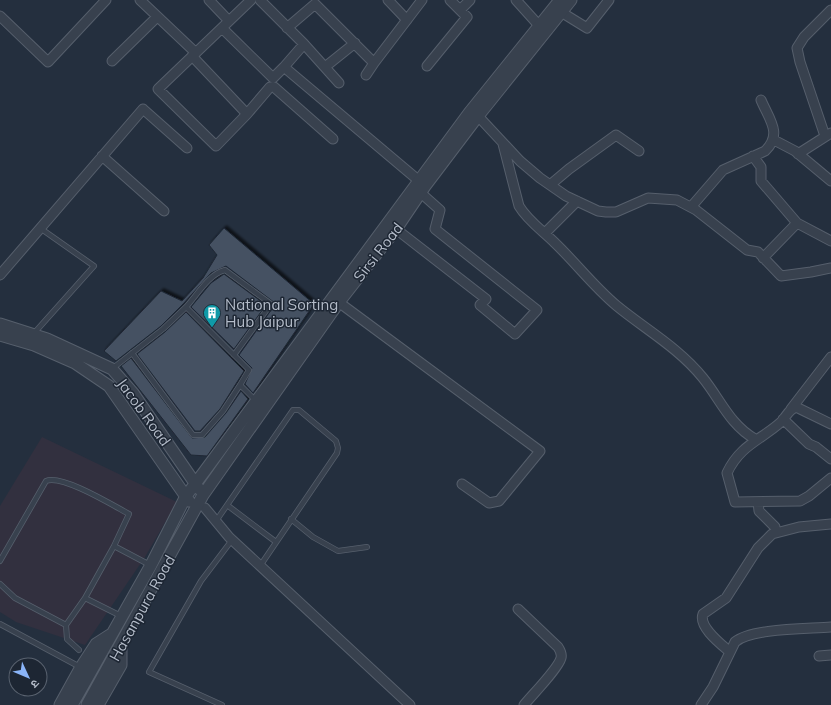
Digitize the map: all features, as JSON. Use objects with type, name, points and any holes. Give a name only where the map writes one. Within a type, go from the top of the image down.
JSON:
[{"type":"street","points":[[0,16],[48,62],[106,0]]},
{"type":"street","points":[[140,0],[194,55],[246,114]]},
{"type":"street","points":[[209,0],[229,21]]},
{"type":"street","points":[[251,0],[158,89],[216,146],[246,114],[304,44]]},
{"type":"street","points":[[260,0],[340,83]]},
{"type":"street","points":[[388,0],[407,20]]},
{"type":"street","points":[[366,76],[374,63],[422,0]]},
{"type":"street","points":[[427,66],[467,18],[450,0]]},
{"type":"street","points":[[460,10],[470,0]]},
{"type":"street","points":[[516,0],[543,29]]},
{"type":"street","name":"Sirsi Road","points":[[72,705],[151,565],[186,496],[194,484],[256,401],[478,116],[543,29],[560,0]]},
{"type":"street","name":"Sirsi Road","points":[[200,509],[203,494],[336,299],[396,228],[469,113],[543,29],[571,0]]},
{"type":"street","points":[[561,12],[587,28],[609,0]]},
{"type":"street","points":[[287,28],[318,2],[374,63]]},
{"type":"street","points":[[798,154],[828,135],[800,62],[797,48],[804,37],[831,10]]},
{"type":"street","points":[[112,61],[157,16]]},
{"type":"street","points":[[222,28],[272,82],[274,87],[333,139]]},
{"type":"street","points":[[325,68],[355,43]]},
{"type":"street","points":[[284,67],[422,187],[440,210],[435,229],[537,310],[515,334],[480,305],[486,299],[396,228]]},
{"type":"street","points":[[691,207],[723,170],[765,151],[774,140],[774,129],[761,100]]},
{"type":"street","points":[[0,275],[143,109],[187,148]]},
{"type":"street","points":[[478,116],[520,161],[550,185],[576,201],[598,211],[616,212],[648,198],[677,200],[691,207],[747,250],[758,252],[781,276],[831,268]]},
{"type":"street","points":[[550,185],[616,134],[639,152]]},
{"type":"street","points":[[774,140],[798,154],[831,181]]},
{"type":"street","points":[[503,142],[519,206],[523,213],[545,233],[616,305],[682,357],[702,377],[734,423],[745,433],[756,439]]},
{"type":"street","points":[[102,156],[164,210]]},
{"type":"street","points":[[753,156],[761,167],[761,181],[797,223],[831,241]]},
{"type":"street","points":[[545,233],[576,201]]},
{"type":"street","points":[[764,258],[797,223]]},
{"type":"street","points":[[336,299],[540,451],[498,501],[489,503],[462,484]]},
{"type":"street","name":"Jacob Road","points":[[0,324],[35,340],[112,370],[141,404],[194,484],[203,494]]},
{"type":"street","name":"Jacob Road","points":[[0,335],[35,340],[75,363],[109,386],[186,496],[200,509]]},
{"type":"street","points":[[831,357],[783,419],[756,439],[732,462],[727,473],[735,502],[800,501],[809,496],[831,478]]},
{"type":"street","points":[[791,409],[796,408],[831,424]]},
{"type":"street","points":[[783,419],[792,430],[831,459]]},
{"type":"street","points":[[758,502],[759,511],[775,526]]},
{"type":"street","points":[[200,509],[216,521],[232,540],[410,705]]},
{"type":"street","name":"Hasanpura Road","points":[[87,705],[200,509]]},
{"type":"street","points":[[730,652],[710,633],[702,619],[703,614],[726,598],[758,548],[772,534],[799,527],[831,524]]},
{"type":"street","points":[[518,609],[558,647],[561,652],[561,658],[555,668],[524,705]]},
{"type":"street","points":[[700,705],[713,687],[735,642],[741,637],[754,633],[831,627]]},
{"type":"street","points":[[60,705],[81,667],[96,644],[112,633]]},
{"type":"street","points":[[98,705],[120,665],[121,646]]},
{"type":"street","points":[[819,656],[831,655]]},
{"type":"lane","points":[[35,340],[36,331],[94,266],[40,228]]},
{"type":"lane","points":[[112,370],[163,329],[186,307],[212,277],[218,272],[225,270],[271,304],[234,355]]},
{"type":"lane","points":[[132,353],[193,436],[202,435],[223,411],[249,370],[186,307]]},
{"type":"lane","points":[[240,385],[256,401]]},
{"type":"lane","points":[[216,521],[287,416],[293,410],[299,410],[336,441],[338,448],[337,453],[260,566]]},
{"type":"lane","points":[[0,561],[45,482],[48,480],[80,488],[129,514],[114,546],[85,598],[66,625],[67,639],[79,650]]},
{"type":"lane","points":[[227,505],[276,542]]},
{"type":"lane","points":[[291,519],[313,537],[338,551],[367,547]]},
{"type":"lane","points":[[222,705],[149,672],[201,581],[232,540]]},
{"type":"lane","points":[[114,546],[151,565]]},
{"type":"lane","points":[[0,584],[15,598],[66,625]]},
{"type":"lane","points":[[85,598],[121,616]]},
{"type":"lane","points":[[0,624],[81,667]]},
{"type":"shaded area","points":[[42,437],[177,502],[145,557],[85,645],[16,622],[0,612],[0,506]]},
{"type":"building","points":[[224,228],[314,304],[253,393],[245,384],[252,368],[239,355],[275,303],[226,266],[211,273],[161,326],[116,361],[104,351],[161,291],[182,301],[203,278],[217,255],[209,245]]},
{"type":"building","points":[[224,274],[266,305],[234,349],[191,307],[211,283]]},
{"type":"building","points":[[186,312],[244,371],[220,409],[200,431],[195,431],[137,354],[165,332]]},
{"type":"building","points":[[131,358],[192,438],[205,437],[226,413],[241,391],[248,399],[207,456],[191,455],[121,366]]},
{"type":"place","name":"National Sorting Hub Jaipur","points":[[212,328]]}]
